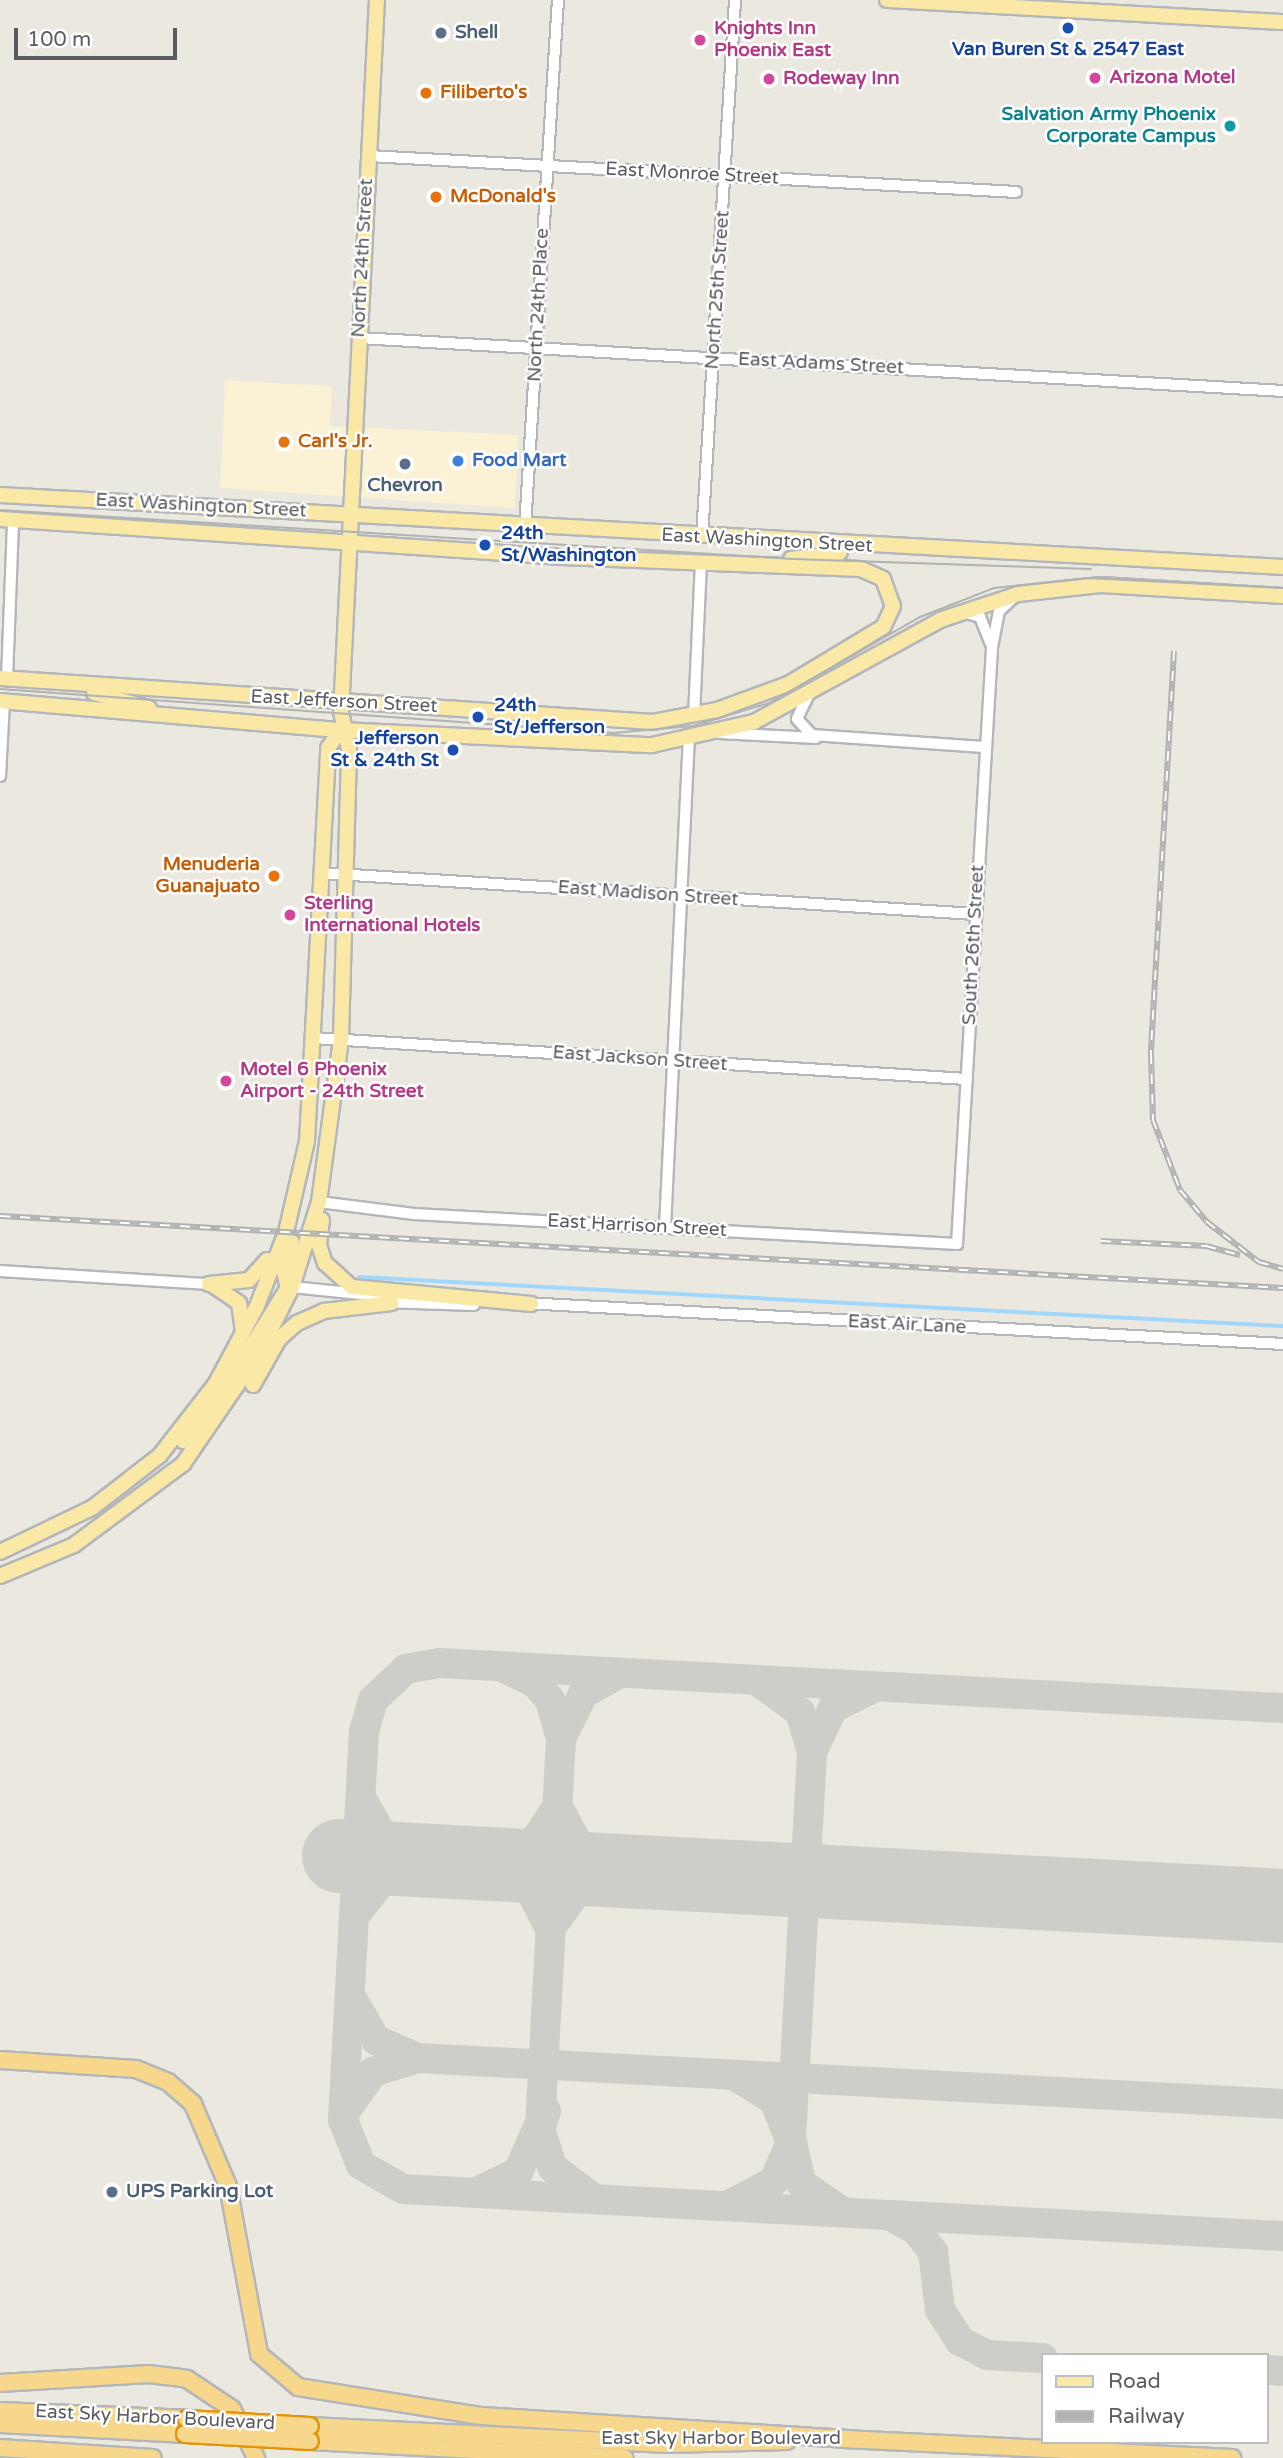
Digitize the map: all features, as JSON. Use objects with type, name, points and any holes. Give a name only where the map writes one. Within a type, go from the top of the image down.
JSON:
[{"type":"highway","points":[[0,2060],[136,2069],[168,2082],[193,2104],[228,2186],[259,2354],[298,2387],[482,2416],[852,2439]]},
{"type":"highway","points":[[0,2383],[177,2376],[232,2409],[257,2458]]},
{"type":"highway","name":"East Sky Harbor Boulevard","points":[[0,2411],[186,2427]]},
{"type":"highway","name":"East Sky Harbor Boulevard","points":[[0,2424],[186,2427],[668,2444],[852,2439],[1233,2458]]},
{"type":"highway","name":"East Sky Harbor Boulevard","points":[[310,2433],[625,2458]]},
{"type":"highway","points":[[1000,2458],[1016,2447]]},
{"type":"highway","points":[[0,2448],[153,2458]]},
{"type":"main road","name":"North 24th Street","points":[[341,730],[377,0]]},
{"type":"main road","points":[[887,0],[1283,22]]},
{"type":"main road","name":"East Washington Street","points":[[0,495],[957,552],[1283,567]]},
{"type":"main road","name":"East Washington Street","points":[[7,520],[350,542],[869,570],[883,579],[893,597]]},
{"type":"main road","points":[[774,565],[818,554],[921,557],[957,552]]},
{"type":"main road","name":"East Jefferson Street","points":[[827,661],[958,611],[1018,594],[1136,586],[1283,596]]},
{"type":"main road","name":"East Jefferson Street","points":[[3,679],[636,723],[694,716],[788,684],[883,627],[893,597]]},
{"type":"main road","name":"East Jefferson Street","points":[[2,701],[341,730],[598,746],[689,740],[719,733],[808,696],[958,611]]},
{"type":"main road","name":"East Jefferson Street","points":[[59,683],[184,717]]},
{"type":"main road","points":[[0,1552],[92,1508],[200,1423],[290,1290],[285,1265],[304,1198],[307,1102],[313,1038],[328,748],[341,730]]},
{"type":"main road","points":[[341,730],[349,749],[341,1039],[319,1245],[343,1283],[531,1304]]},
{"type":"main road","points":[[209,1284],[261,1273],[283,1210],[307,1102]]},
{"type":"main road","points":[[160,1455],[198,1409],[242,1336],[286,1232],[307,1142]]},
{"type":"main road","points":[[183,1464],[238,1392],[290,1290],[322,1203]]},
{"type":"main road","points":[[209,1284],[240,1304],[242,1336]]},
{"type":"main road","points":[[0,1576],[74,1545],[218,1436],[290,1327],[324,1311],[392,1303]]},
{"type":"street","name":"North 24th Place","points":[[525,527],[558,0]]},
{"type":"street","name":"North 25th Street","points":[[702,537],[735,0]]},
{"type":"street","name":"East Monroe Street","points":[[369,156],[1016,192]]},
{"type":"street","name":"East Adams Street","points":[[359,338],[1283,391]]},
{"type":"street","points":[[3,679],[7,520]]},
{"type":"street","points":[[694,716],[701,561]]},
{"type":"street","name":"South 26th Street","points":[[957,1244],[992,647],[999,611],[1018,594]]},
{"type":"street","name":"South 26th Street","points":[[958,611],[980,617],[992,647]]},
{"type":"street","name":"East Jefferson Street","points":[[808,696],[797,713],[798,724],[826,737]]},
{"type":"street","points":[[0,776],[2,701]]},
{"type":"street","name":"East Jefferson Street","points":[[719,733],[985,747]]},
{"type":"street","points":[[664,1227],[689,740]]},
{"type":"street","name":"East Madison Street","points":[[320,873],[976,914]]},
{"type":"street","name":"East Jackson Street","points":[[313,1038],[967,1079]]},
{"type":"street","name":"East Harrison Street","points":[[322,1203],[957,1244]]},
{"type":"street","points":[[0,1271],[209,1284]]},
{"type":"street","name":"East Air Lane","points":[[290,1290],[392,1303],[531,1304]]},
{"type":"street","name":"East Air Lane","points":[[290,1290],[1283,1344]]},
{"type":"shaded area","points":[[225,380],[332,386],[330,426],[518,435],[515,508],[220,488]]},
{"type":"waterway","points":[[359,1277],[1283,1326]]},
{"type":"taxiway","points":[[1283,1708],[439,1663],[406,1669],[373,1700],[364,1731],[343,2120],[361,2165],[403,2189],[1283,2236]]},
{"type":"taxiway","points":[[506,1669],[534,1682],[550,1700],[561,1739],[540,2129]]},
{"type":"taxiway","points":[[561,1739],[583,1694],[620,1673]]},
{"type":"taxiway","points":[[759,1682],[800,1712],[812,1752],[791,2142]]},
{"type":"taxiway","points":[[812,1752],[833,1708],[873,1688]]},
{"type":"taxiway","points":[[362,1799],[385,1840],[437,1861]]},
{"type":"taxiway","points":[[559,1808],[580,1848],[629,1872]]},
{"type":"taxiway","points":[[484,1864],[532,1845],[555,1810]]},
{"type":"taxiway","points":[[355,1915],[388,1873],[432,1862]]},
{"type":"taxiway","points":[[484,1864],[529,1888],[548,1925]]},
{"type":"taxiway","points":[[553,1925],[582,1885],[629,1872]]},
{"type":"taxiway","points":[[351,1997],[376,2040],[418,2058]]},
{"type":"taxiway","points":[[346,2110],[373,2072],[418,2058],[1283,2104]]},
{"type":"taxiway","points":[[731,2204],[774,2181],[791,2142],[774,2100],[737,2077]]},
{"type":"taxiway","points":[[546,2111],[540,2129],[552,2167],[593,2198]]},
{"type":"taxiway","points":[[479,2191],[518,2172],[539,2125]]},
{"type":"taxiway","points":[[792,2141],[801,2183],[841,2211]]},
{"type":"taxiway","points":[[892,2217],[916,2230],[933,2252],[940,2310],[960,2341],[987,2355],[1042,2358]]},
{"type":"taxiway","points":[[1269,2370],[1283,2371]]},
{"type":"runway","points":[[339,1856],[1283,1906]]},
{"type":"tram line","points":[[0,510],[793,559],[1091,569]]},
{"type":"tram line","points":[[0,689],[613,733],[693,726],[769,703],[920,617],[994,588],[1087,578],[1283,588]]},
{"type":"railway","points":[[1174,651],[1151,1054],[1153,1120],[1180,1190],[1207,1222],[1259,1262],[1283,1269]]},
{"type":"railway","points":[[0,1216],[1283,1288]]},
{"type":"railway","points":[[1101,1241],[1206,1246],[1240,1255]]},
{"type":"place","name":"Van Buren St & 2547 East","points":[[1068,28]]},
{"type":"place","name":"Shell","points":[[441,33]]},
{"type":"place","name":"Knights Inn Phoenix East","points":[[700,40]]},
{"type":"place","name":"Arizona Motel","points":[[1095,78]]},
{"type":"place","name":"Rodeway Inn","points":[[769,79]]},
{"type":"place","name":"Filiberto's","points":[[426,93]]},
{"type":"place","name":"Salvation Army Phoenix Corporate Campus","points":[[1230,126]]},
{"type":"place","name":"McDonald's","points":[[436,197]]},
{"type":"place","name":"Carl's Jr.","points":[[284,442]]},
{"type":"place","name":"Food Mart","points":[[458,461]]},
{"type":"place","name":"Chevron","points":[[405,464]]},
{"type":"place","name":"24th St/Washington","points":[[485,545]]},
{"type":"place","name":"24th St/Jefferson","points":[[478,717]]},
{"type":"place","name":"Jefferson St & 24th St","points":[[453,750]]},
{"type":"place","name":"Menuderia Guanajuato","points":[[274,876]]},
{"type":"place","name":"Sterling International Hotels","points":[[290,915]]},
{"type":"place","name":"Motel 6 Phoenix Airport - 24th Street","points":[[226,1081]]},
{"type":"place","name":"UPS Parking Lot","points":[[112,2192]]}]
